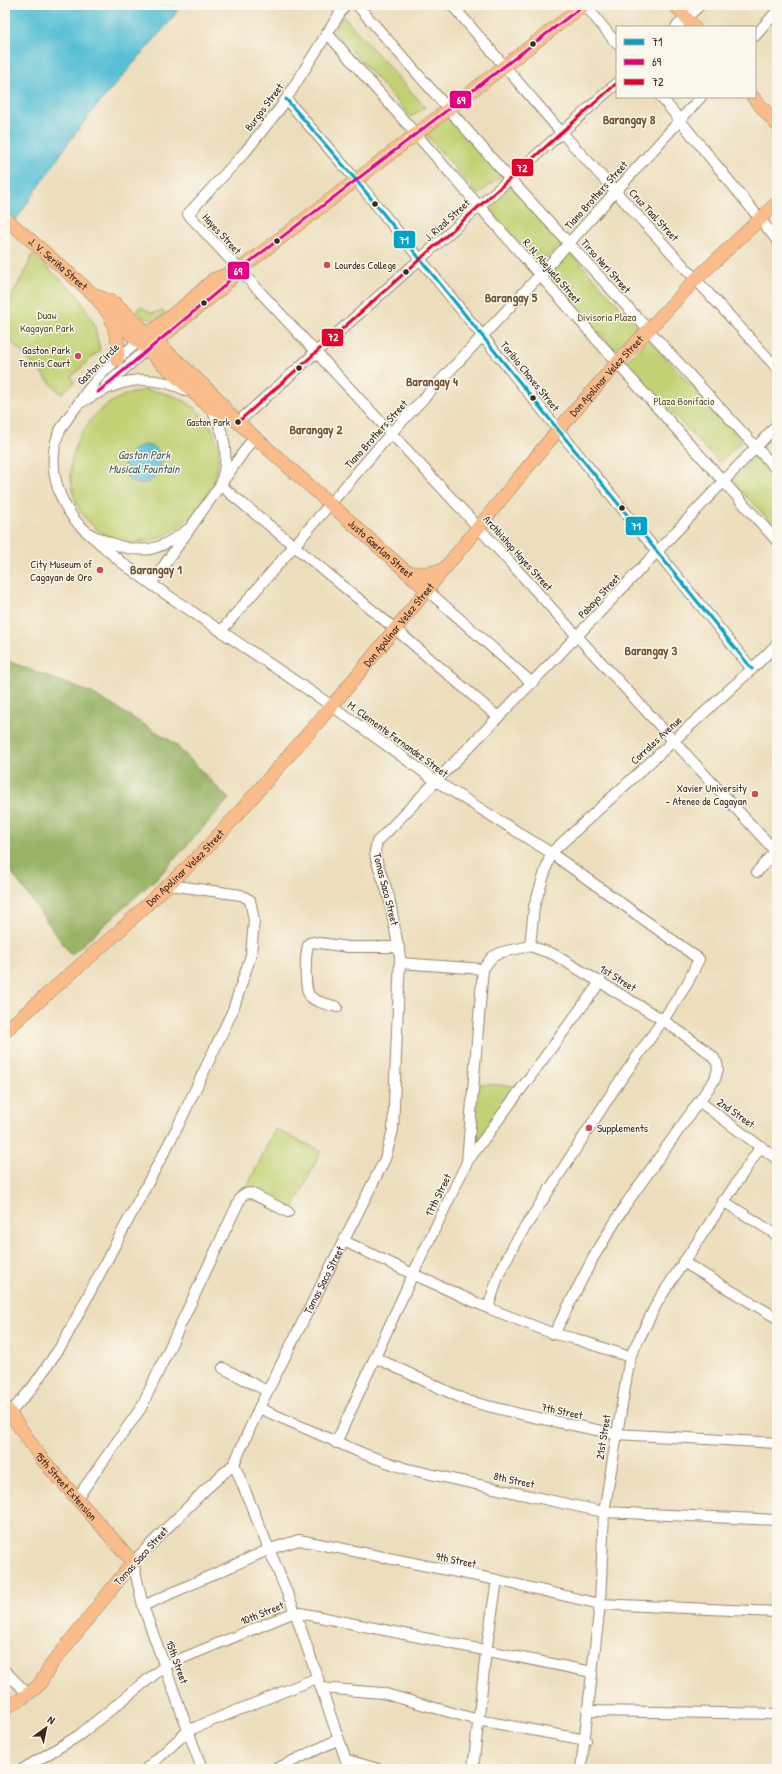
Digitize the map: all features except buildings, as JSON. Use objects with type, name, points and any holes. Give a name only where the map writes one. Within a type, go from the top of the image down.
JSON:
[{"type":"main road","points":[[147,342],[222,288],[240,270],[415,134],[585,5]]},
{"type":"main road","points":[[675,5],[690,22]]},
{"type":"main road","points":[[755,98],[777,125]]},
{"type":"main road","name":"Don Apolinar Velez Street","points":[[5,1031],[170,885],[236,816],[332,706],[478,526],[558,430],[617,363],[696,279],[777,204]]},
{"type":"main road","name":"J. V. Seriña Street","points":[[5,218],[93,294],[108,313],[147,342]]},
{"type":"main road","name":"J. V. Seriña Street","points":[[93,294],[116,304],[147,342]]},
{"type":"main road","points":[[108,313],[117,334],[119,345],[117,360]]},
{"type":"main road","name":"Justo Gaerlan Street","points":[[147,342],[208,406],[234,419]]},
{"type":"main road","name":"Justo Gaerlan Street","points":[[147,342],[216,397],[234,419],[426,590]]},
{"type":"main road","points":[[407,572],[422,574],[443,570]]},
{"type":"main road","name":"15th Street Extension","points":[[8,1409],[41,1458],[133,1562]]},
{"type":"main road","name":"Tomas Saco Street","points":[[5,1708],[28,1694],[39,1685],[52,1665],[133,1562]]},
{"type":"street","name":"Burgos Street","points":[[188,214],[246,151],[286,99],[345,5]]},
{"type":"street","name":"Tirso Neri Street","points":[[357,5],[509,178],[777,470]]},
{"type":"street","name":"Cruz Taal Street","points":[[452,5],[561,132],[777,368]]},
{"type":"street","points":[[585,5],[616,43]]},
{"type":"street","points":[[679,26],[690,22],[700,5]]},
{"type":"street","points":[[756,35],[777,10],[774,5]]},
{"type":"street","name":"R. N. Abejuela Street","points":[[327,33],[617,363],[777,541]]},
{"type":"street","name":"J. Rizal Street","points":[[234,419],[316,352],[421,260],[509,178],[616,84]]},
{"type":"street","points":[[662,98],[777,240]]},
{"type":"street","name":"Tiano Brothers Street","points":[[221,631],[391,433],[540,275],[699,98]]},
{"type":"street","name":"Toribio Chaves Street","points":[[286,99],[356,180],[752,669]]},
{"type":"street","name":"Hayes Street","points":[[188,214],[240,270]]},
{"type":"street","name":"Archbishop Hayes Street","points":[[240,270],[478,526],[776,852]]},
{"type":"street","name":"Gaston Circle","points":[[147,342],[117,360],[92,384],[58,435],[54,466],[58,490],[74,520],[88,533],[131,550],[161,545],[190,528]]},
{"type":"street","name":"Gaston Circle","points":[[98,392],[147,342]]},
{"type":"street","name":"Gaston Circle","points":[[77,405],[98,392],[129,380],[150,379],[163,381],[196,394]]},
{"type":"street","points":[[208,406],[220,424],[225,444],[224,471],[220,485]]},
{"type":"street","name":"Pabayo Street","points":[[436,781],[577,636],[777,425]]},
{"type":"street","points":[[152,584],[254,437]]},
{"type":"street","points":[[220,485],[394,628],[498,717]]},
{"type":"street","name":"M. Clemente Fernandez Street","points":[[88,533],[121,562],[152,584],[332,706],[436,781],[550,853],[699,958],[686,984],[663,1020]]},
{"type":"street","name":"Justo Gaerlan Street","points":[[426,590],[532,682]]},
{"type":"street","name":"Corrales Avenue","points":[[550,853],[752,669],[777,644]]},
{"type":"street","name":"Tomas Saco Street","points":[[133,1562],[206,1489],[234,1464],[267,1391],[385,1159],[392,1130],[400,963],[399,947],[389,897],[376,859],[376,847],[382,836],[436,781]]},
{"type":"street","points":[[757,872],[776,852]]},
{"type":"street","points":[[467,1162],[483,968],[496,954],[530,946],[534,907],[550,853]]},
{"type":"street","points":[[8,1409],[32,1388],[67,1336],[177,1128],[233,1010],[251,955],[254,920],[250,900],[240,895],[170,885]]},
{"type":"street","points":[[337,1007],[316,1000],[308,993],[306,985],[307,949],[309,943],[313,942],[348,946],[399,947]]},
{"type":"street","name":"1st Street","points":[[530,946],[553,954],[601,981],[663,1020],[713,1057],[718,1069],[715,1080],[700,1102]]},
{"type":"street","points":[[400,963],[483,968]]},
{"type":"street","name":"17th Street","points":[[336,1443],[413,1274],[467,1162],[601,981]]},
{"type":"street","points":[[488,1308],[499,1274],[514,1242],[615,1088],[663,1020]]},
{"type":"street","points":[[554,1334],[593,1258],[626,1204],[700,1102]]},
{"type":"street","name":"2nd Street","points":[[700,1102],[777,1159]]},
{"type":"street","name":"21st Street","points":[[581,1769],[586,1740],[600,1604],[604,1512],[630,1357],[658,1301],[723,1201],[761,1146]]},
{"type":"street","points":[[77,1498],[141,1408],[241,1197],[244,1194],[251,1193],[288,1212]]},
{"type":"street","points":[[723,1201],[777,1235]]},
{"type":"street","points":[[344,1241],[488,1308],[554,1334],[576,1339],[630,1357]]},
{"type":"street","points":[[683,1262],[777,1318]]},
{"type":"street","name":"7th Street","points":[[376,1358],[468,1401],[524,1415],[616,1434],[777,1443]]},
{"type":"street","points":[[223,1368],[267,1391]]},
{"type":"street","name":"8th Street","points":[[259,1408],[336,1443],[404,1468],[604,1512],[777,1520]]},
{"type":"street","points":[[234,1464],[295,1612],[348,1764],[378,1769]]},
{"type":"street","name":"9th Street","points":[[143,1606],[270,1549],[300,1540],[497,1580],[600,1604],[777,1612]]},
{"type":"street","name":"15th Street","points":[[133,1562],[143,1606],[166,1665],[202,1769]]},
{"type":"street","points":[[473,1769],[486,1652],[497,1580]]},
{"type":"street","name":"10th Street","points":[[23,1769],[78,1736],[166,1665],[295,1612],[486,1652],[592,1672]]},
{"type":"street","points":[[5,1671],[28,1694]]},
{"type":"street","points":[[146,1769],[189,1730],[317,1678]]},
{"type":"street","points":[[321,1688],[382,1693],[478,1720],[586,1740]]},
{"type":"street","points":[[588,1711],[777,1714]]},
{"type":"street","points":[[276,1769],[339,1739]]},
{"type":"green space","points":[[343,16],[425,107],[411,117],[333,30]]},
{"type":"green space","points":[[450,113],[502,175],[478,195],[425,133]]},
{"type":"green space","points":[[510,186],[561,244],[536,265],[486,206]]},
{"type":"green space","name":"Divisoria Plaza","points":[[569,251],[639,328],[614,350],[545,273]]},
{"type":"green space","name":"Duaw Kagayan Park","points":[[32,254],[76,293],[94,323],[100,350],[71,377],[75,382],[61,394],[5,335],[5,309],[28,266]]},
{"type":"green space","points":[[141,307],[152,313],[163,311],[165,314],[157,318],[147,319],[136,311]]},
{"type":"green space","name":"Divisoria Plaza","points":[[649,340],[742,441],[719,463],[625,362]]},
{"type":"green space","name":"Gaston Park","points":[[144,390],[174,396],[199,412],[215,437],[217,465],[208,493],[190,517],[165,535],[138,542],[109,537],[83,515],[75,497],[70,472],[76,445],[90,421],[111,402],[126,395]]},
{"type":"green space","points":[[754,458],[777,482],[777,528],[731,481]]},
{"type":"green space","points":[[5,660],[92,693],[173,742],[229,799],[161,874],[71,955],[5,863]]},
{"type":"green space","points":[[476,1084],[520,1086],[472,1148]]},
{"type":"green space","points":[[275,1129],[321,1151],[292,1211],[246,1189]]},
{"type":"water","points":[[5,5],[181,5],[171,20],[94,109],[69,142],[5,236]]},
{"type":"water","name":"Gaston Park Musical Fountain","points":[[144,445],[155,447],[161,458],[160,468],[156,476],[148,482],[140,484],[132,482],[126,475],[124,463],[133,450]]},
{"type":"transit line","name":"69","points":[[98,392],[222,288],[239,270],[584,5]]},
{"type":"transit line","name":"72","points":[[238,422],[616,84]]},
{"type":"transit line","name":"71","points":[[286,99],[356,180],[752,669]]},
{"type":"place","name":"Lourdes College","points":[[327,265]]},
{"type":"place","name":"Gaston Park Tennis Court","points":[[78,356]]},
{"type":"place","name":"Gaston Park","points":[[238,422]]},
{"type":"place","name":"City Museum of Cagayan de Oro","points":[[100,570]]},
{"type":"place","name":"Xavier University - Ateneo de Cagayan","points":[[755,794]]},
{"type":"place","name":"Supplements","points":[[589,1128]]},
{"type":"district","name":"Barangay 8","points":[[629,119]]},
{"type":"district","name":"Barangay 5","points":[[511,297]]},
{"type":"district","name":"Barangay 4","points":[[432,381]]},
{"type":"district","name":"Barangay 2","points":[[316,429]]},
{"type":"district","name":"Barangay 1","points":[[156,569]]},
{"type":"district","name":"Barangay 3","points":[[651,650]]},
{"type":"park label","name":"Plaza Bonifacio","points":[[684,401]]}]
